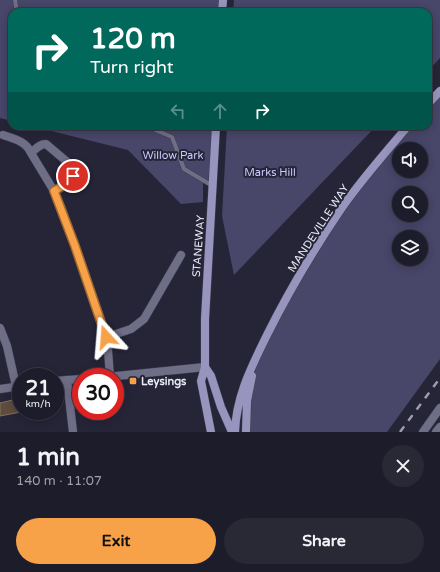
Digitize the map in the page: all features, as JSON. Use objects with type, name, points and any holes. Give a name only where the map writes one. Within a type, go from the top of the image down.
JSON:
[{"type":"main road","points":[[432,100],[440,91]]},
{"type":"main road","name":"STANEWAY","points":[[211,432],[201,380],[205,367],[205,318],[216,130]]},
{"type":"main road","name":"MANDEVILLE WAY","points":[[235,432],[236,418],[242,391],[252,365],[276,316],[308,261],[342,208],[380,158],[404,130]]},
{"type":"main road","name":"MANDEVILLE WAY","points":[[246,432],[249,390],[259,350]]},
{"type":"main road","name":"STANEWAY","points":[[205,367],[212,376],[221,407],[232,432]]},
{"type":"street","points":[[2,135],[20,141],[28,147],[54,191],[77,251],[106,337],[109,368]]},
{"type":"street","points":[[31,153],[38,146],[46,144],[72,166],[74,170],[70,182],[54,191]]},
{"type":"street","points":[[106,337],[131,329],[144,319],[181,255]]},
{"type":"street","points":[[0,328],[13,368]]},
{"type":"street","points":[[124,376],[205,367]]},
{"type":"street","points":[[64,380],[72,380]]},
{"type":"street","points":[[67,380],[73,432]]},
{"type":"street","points":[[0,389],[12,387]]},
{"type":"street","points":[[423,432],[440,408]]},
{"type":"street","points":[[436,432],[440,427]]},
{"type":"lane","points":[[155,130],[172,137],[184,169],[213,186]]},
{"type":"green space","points":[[0,0],[223,0],[222,8],[8,8],[8,120],[0,118]]},
{"type":"green space","points":[[234,0],[440,0],[440,58],[432,67],[432,8],[233,8]]},
{"type":"green space","points":[[440,91],[440,359],[387,432],[246,432],[246,419],[259,351],[342,208],[392,146],[392,178],[428,178],[428,142],[395,142],[405,130],[432,130],[432,100]]},
{"type":"green space","name":"Willow Park","points":[[47,130],[216,130],[213,186],[203,181],[203,202],[181,204],[128,150]]},
{"type":"green space","name":"Marks Hill","points":[[227,130],[372,130],[234,275],[222,216]]},
{"type":"building","points":[[12,400],[12,414],[0,416],[0,403]]},
{"type":"railway","points":[[400,432],[440,378]]},
{"type":"place","name":"Leysings","points":[[133,381]]},
{"type":"route","points":[[73,176],[70,182],[54,191],[75,246],[106,337]]}]
